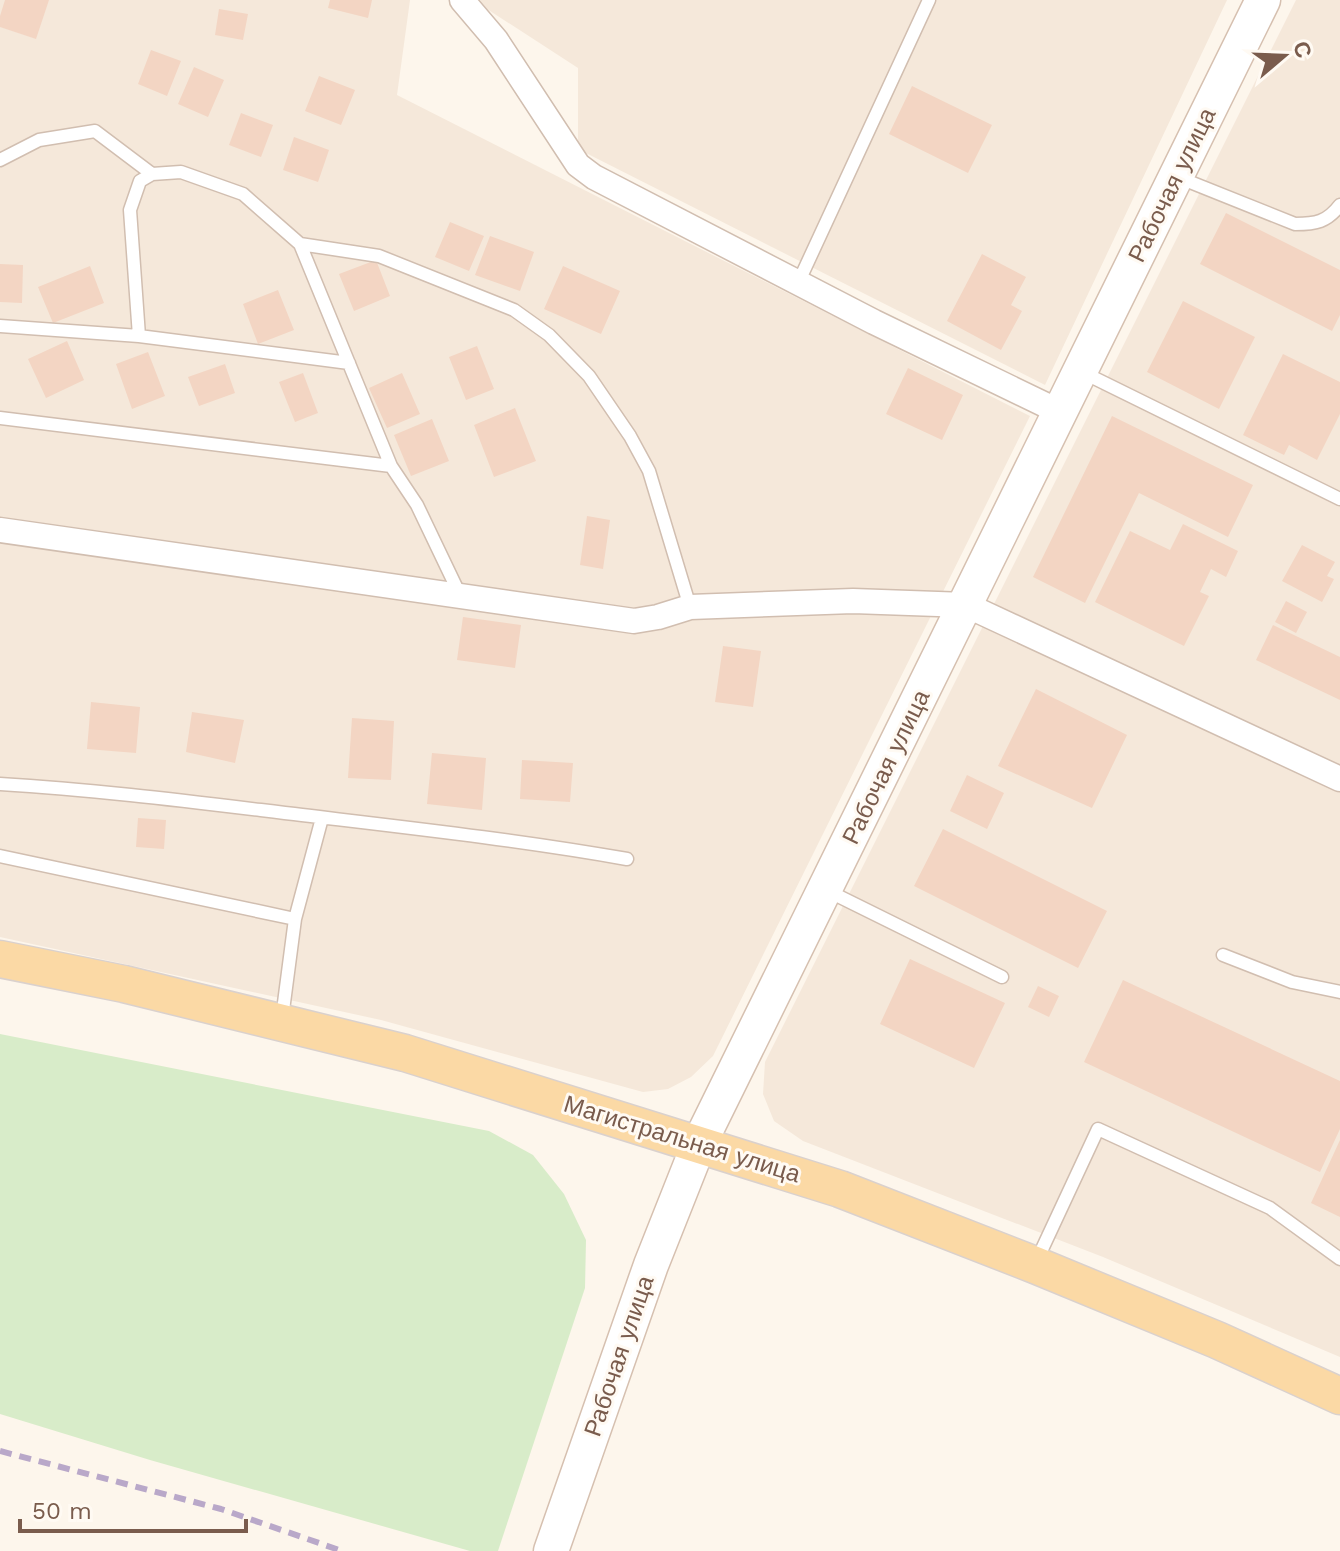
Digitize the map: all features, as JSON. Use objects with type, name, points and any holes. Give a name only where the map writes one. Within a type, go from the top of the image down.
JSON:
[{"type":"main road","name":"Магистральная улица","points":[[0,959],[124,984],[405,1053],[840,1189],[1217,1340],[1340,1396]]},
{"type":"street","points":[[462,0],[496,40],[578,165],[594,177],[874,322],[1060,412]]},
{"type":"street","name":"Рабочая улица","points":[[551,1551],[651,1265],[699,1144],[1263,0]]},
{"type":"street","points":[[0,530],[634,621],[690,607],[853,601],[966,605],[1340,779]]},
{"type":"lane","points":[[799,281],[929,0]]},
{"type":"lane","points":[[0,160],[39,140],[95,131],[152,174]]},
{"type":"lane","points":[[139,336],[130,210],[140,181],[152,174],[181,172],[243,194],[300,244],[391,466],[417,505],[461,597]]},
{"type":"lane","points":[[1177,176],[1295,224],[1314,224],[1330,218],[1340,205]]},
{"type":"lane","points":[[300,244],[379,256],[514,310],[549,335],[589,376],[630,436],[649,471],[690,607]]},
{"type":"lane","points":[[0,326],[139,336],[349,363]]},
{"type":"lane","points":[[1081,371],[1340,499]]},
{"type":"lane","points":[[0,418],[391,466]]},
{"type":"lane","points":[[0,784],[76,789],[322,818],[547,845],[627,859]]},
{"type":"lane","points":[[281,1023],[295,919],[322,818]]},
{"type":"lane","points":[[0,856],[295,919]]},
{"type":"lane","points":[[826,890],[1002,977]]},
{"type":"lane","points":[[1223,955],[1292,982],[1340,992]]},
{"type":"lane","points":[[1035,1265],[1098,1129],[1270,1208],[1340,1259]]},
{"type":"shaded area","points":[[0,0],[410,0],[397,95],[1030,416],[713,1056],[691,1077],[668,1089],[643,1092],[381,1020],[0,937]]},
{"type":"shaded area","points":[[480,0],[1227,0],[1045,385],[578,149],[578,68],[487,9]]},
{"type":"shaded area","points":[[1296,0],[1340,0],[1340,1357],[1103,1257],[803,1141],[774,1121],[763,1094],[765,1062]]},
{"type":"green space","points":[[0,1034],[489,1131],[533,1155],[564,1194],[586,1240],[585,1288],[498,1551],[470,1551],[0,1414]]},
{"type":"building","points":[[5,0],[49,0],[36,39],[0,27]]},
{"type":"building","points":[[330,0],[372,0],[368,18],[328,8]]},
{"type":"building","points":[[219,9],[248,14],[243,40],[215,35]]},
{"type":"building","points":[[151,50],[181,61],[167,96],[138,84]]},
{"type":"building","points":[[194,67],[224,80],[208,117],[178,104]]},
{"type":"building","points":[[319,76],[355,90],[341,125],[305,111]]},
{"type":"building","points":[[912,86],[992,125],[968,173],[889,134]]},
{"type":"building","points":[[241,113],[273,125],[261,157],[229,145]]},
{"type":"building","points":[[294,137],[329,150],[318,182],[283,170]]},
{"type":"building","points":[[1226,213],[1340,270],[1340,315],[1332,331],[1200,264]]},
{"type":"building","points":[[450,222],[484,236],[469,271],[435,257]]},
{"type":"building","points":[[490,236],[534,252],[520,291],[475,275]]},
{"type":"building","points":[[982,254],[1026,277],[1011,305],[1022,311],[1001,350],[947,321]]},
{"type":"building","points":[[376,260],[390,296],[354,311],[339,274]]},
{"type":"building","points":[[0,264],[23,265],[22,303],[0,302]]},
{"type":"building","points":[[90,266],[104,303],[53,323],[38,287]]},
{"type":"building","points":[[563,266],[620,291],[601,334],[544,309]]},
{"type":"building","points":[[278,290],[294,330],[258,344],[243,304]]},
{"type":"building","points":[[1183,301],[1255,337],[1219,409],[1147,372]]},
{"type":"building","points":[[67,341],[84,380],[46,398],[28,359]]},
{"type":"building","points":[[477,346],[494,389],[466,400],[449,357]]},
{"type":"building","points":[[148,352],[165,396],[132,409],[116,364]]},
{"type":"building","points":[[1283,354],[1340,382],[1340,414],[1317,460],[1289,445],[1284,455],[1243,435]]},
{"type":"building","points":[[225,364],[235,393],[199,406],[188,377]]},
{"type":"building","points":[[908,368],[963,395],[942,440],[886,414]]},
{"type":"building","points":[[303,373],[318,413],[295,422],[279,382]]},
{"type":"building","points":[[402,373],[420,414],[387,428],[369,388]]},
{"type":"building","points":[[515,408],[536,461],[494,477],[474,425]]},
{"type":"building","points":[[1112,416],[1253,485],[1228,537],[1139,493],[1085,603],[1033,577]]},
{"type":"building","points":[[432,419],[449,461],[411,476],[394,435]]},
{"type":"building","points":[[587,516],[610,520],[603,569],[580,565]]},
{"type":"building","points":[[1183,524],[1238,551],[1226,577],[1211,569],[1200,592],[1209,596],[1184,646],[1095,602],[1130,531],[1170,550]]},
{"type":"building","points":[[1302,545],[1335,562],[1327,576],[1334,579],[1322,602],[1282,581]]},
{"type":"building","points":[[1286,601],[1307,612],[1296,633],[1275,622]]},
{"type":"building","points":[[463,617],[521,625],[515,668],[457,660]]},
{"type":"building","points":[[1273,625],[1340,657],[1340,700],[1256,660]]},
{"type":"building","points":[[723,646],[761,651],[753,707],[715,702]]},
{"type":"building","points":[[1036,689],[1127,735],[1092,808],[998,766]]},
{"type":"building","points":[[91,702],[140,707],[136,753],[87,749]]},
{"type":"building","points":[[192,712],[244,720],[235,763],[186,752]]},
{"type":"building","points":[[352,718],[394,721],[391,780],[348,778]]},
{"type":"building","points":[[432,753],[486,758],[482,810],[427,804]]},
{"type":"building","points":[[522,760],[573,763],[570,802],[520,799]]},
{"type":"building","points":[[967,775],[1004,793],[987,829],[950,811]]},
{"type":"building","points":[[138,818],[166,820],[164,849],[136,847]]},
{"type":"building","points":[[943,829],[1107,911],[1078,968],[914,886]]},
{"type":"building","points":[[910,959],[1005,1003],[974,1068],[880,1024]]},
{"type":"building","points":[[1123,980],[1340,1081],[1340,1129],[1320,1172],[1084,1062]]},
{"type":"building","points":[[1038,986],[1059,996],[1049,1017],[1028,1007]]},
{"type":"building","points":[[1340,1140],[1340,1217],[1311,1203]]},
{"type":"railway","points":[[0,1451],[221,1509],[342,1551]]}]
